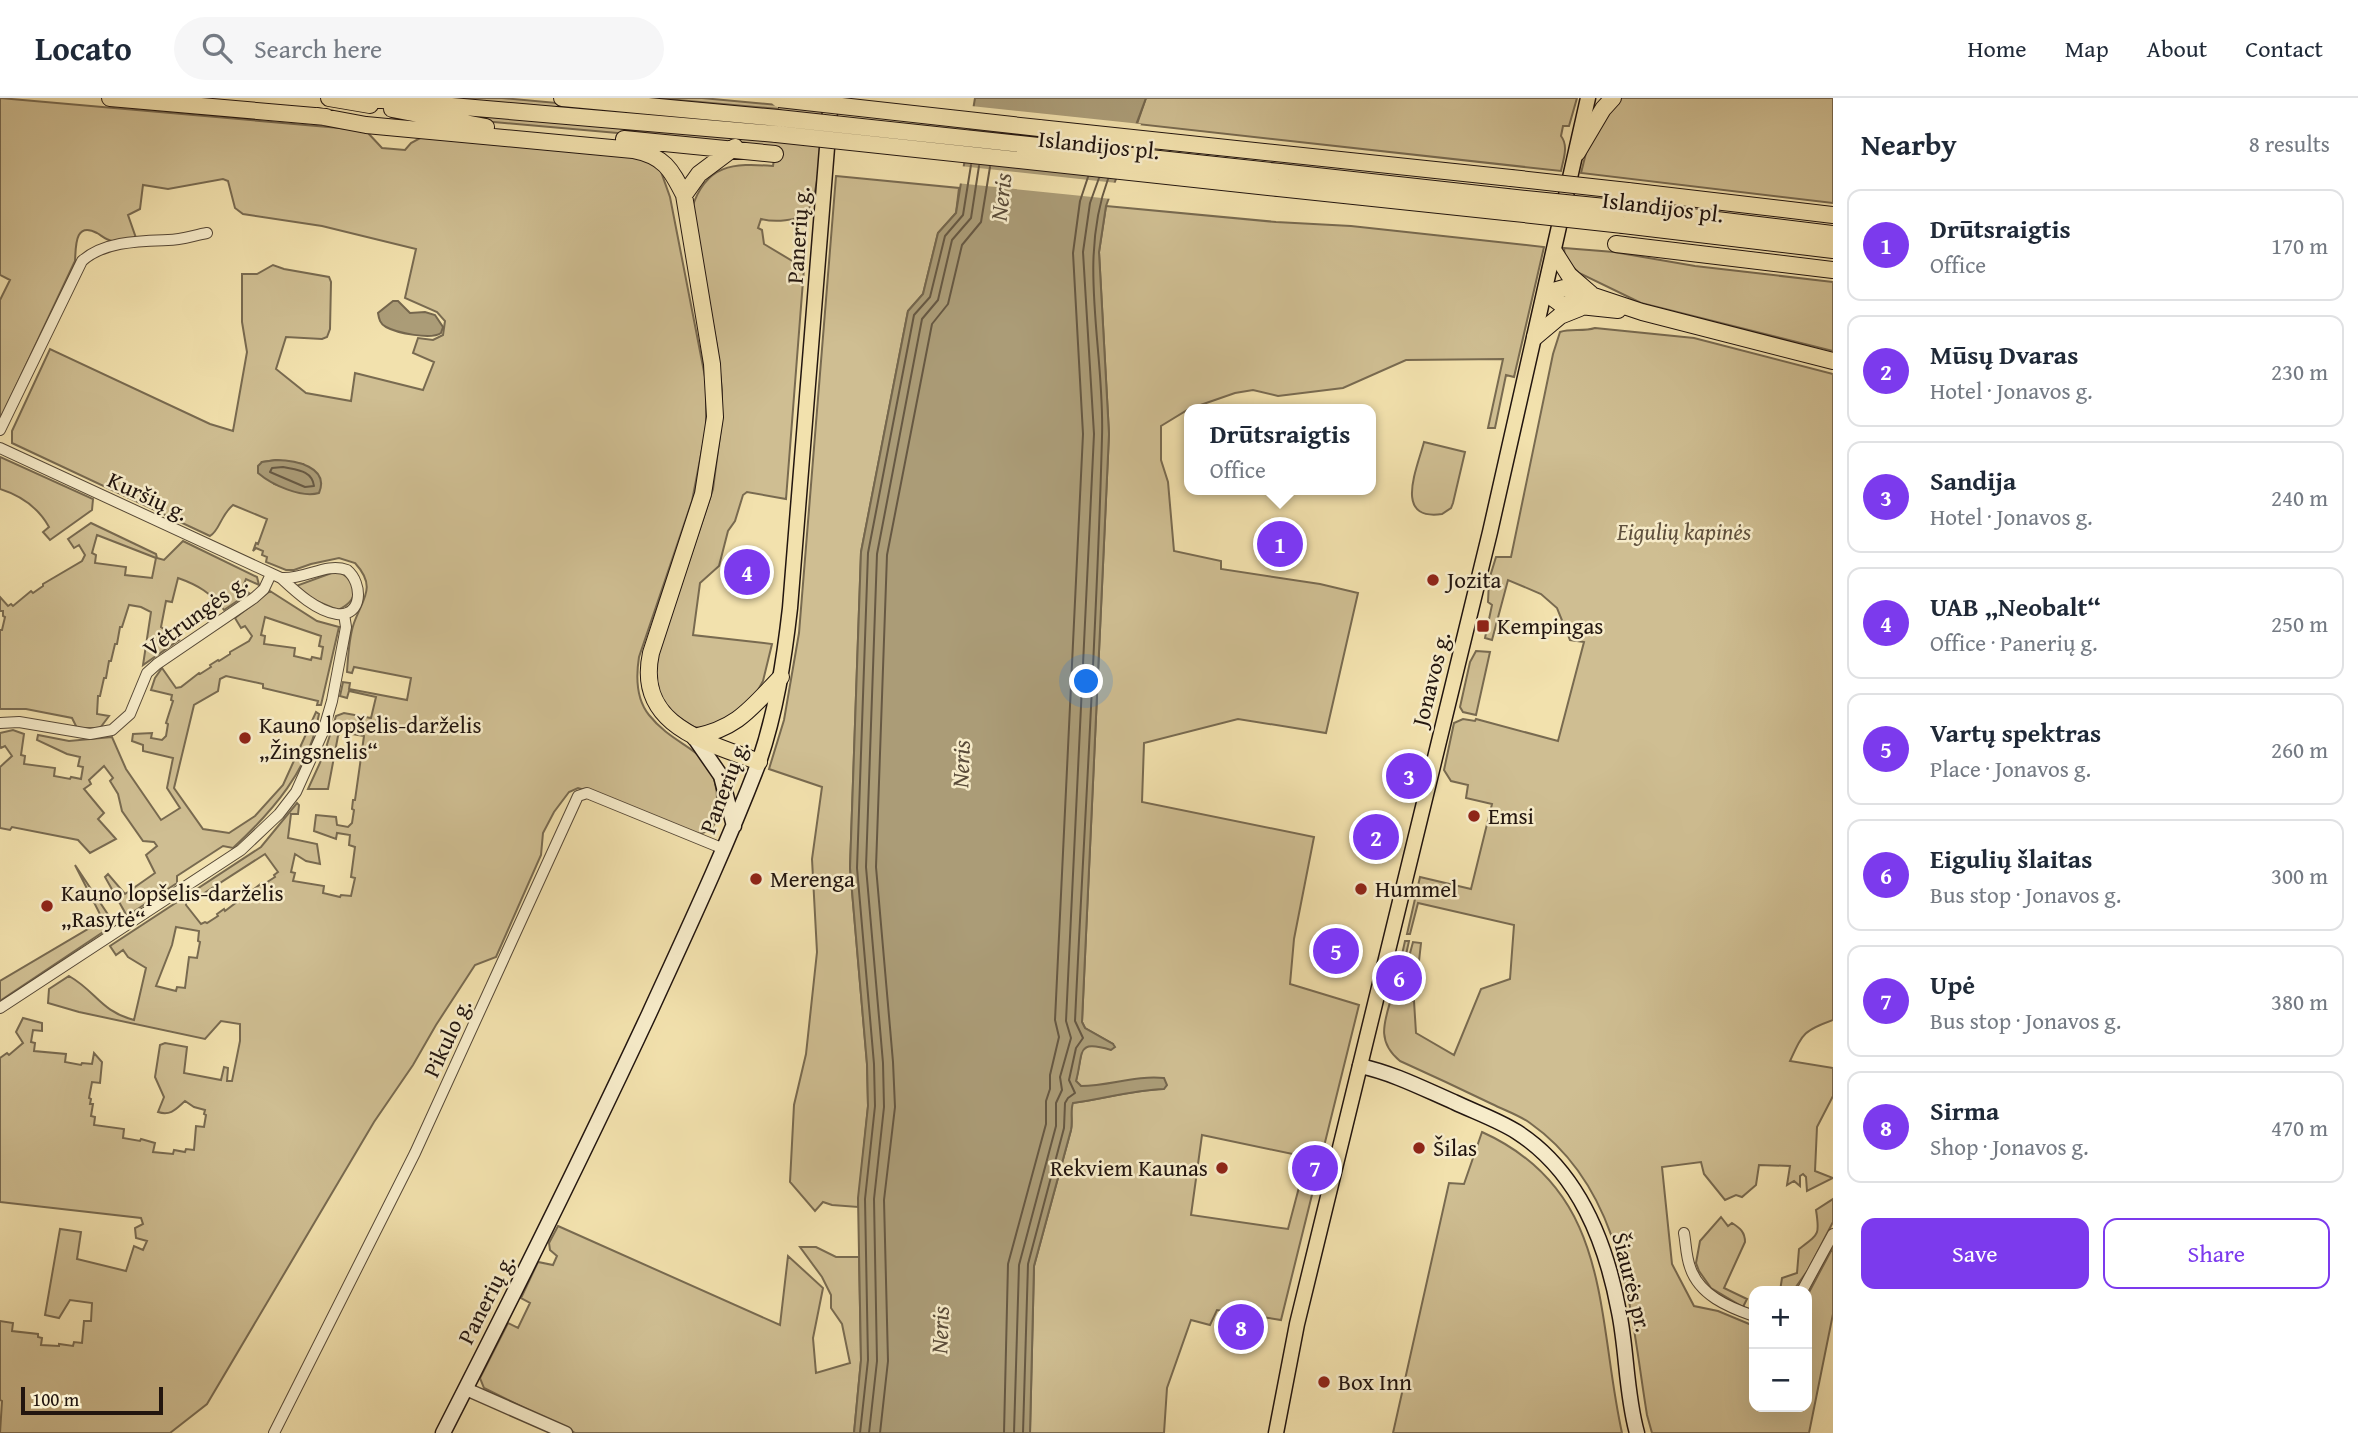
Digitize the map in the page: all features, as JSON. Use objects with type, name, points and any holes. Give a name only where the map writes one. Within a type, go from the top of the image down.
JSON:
[{"type":"highway","points":[[110,98],[486,127],[775,154]]},
{"type":"highway","points":[[329,98],[363,101],[486,127]]},
{"type":"highway","name":"Islandijos pl.","points":[[562,98],[777,126],[1624,217],[1833,234]]},
{"type":"highway","points":[[1577,153],[1613,98]]},
{"type":"highway","points":[[774,99],[1833,215]]},
{"type":"highway","name":"Islandijos pl.","points":[[318,116],[363,101],[387,100],[756,132],[777,126]]},
{"type":"highway","points":[[318,116],[380,126],[647,153],[668,167],[684,195],[712,364],[715,417],[703,494],[651,653],[649,679],[652,694],[662,712],[673,723],[694,737],[759,762]]},
{"type":"highway","points":[[684,195],[699,174],[715,161],[737,150],[756,132]]},
{"type":"highway","name":"Islandijos pl.","points":[[1624,217],[1833,250]]},
{"type":"highway","points":[[1616,244],[1833,270]]},
{"type":"highway","points":[[1555,253],[1569,275],[1592,295]]},
{"type":"highway","points":[[1546,293],[1564,289],[1592,295],[1642,312],[1833,361]]},
{"type":"highway","points":[[1546,293],[1561,304],[1580,308],[1642,312]]},
{"type":"highway","points":[[1535,337],[1560,316],[1580,308]]},
{"type":"highway","points":[[694,737],[713,733],[735,722],[781,677]]},
{"type":"main road","name":"Panerių g.","points":[[443,1433],[601,1118],[734,826],[770,729],[781,677],[798,530],[831,98]]},
{"type":"main road","name":"Jonavos g.","points":[[1276,1433],[1297,1324],[1458,666],[1546,293],[1588,98]]},
{"type":"main road","points":[[694,737],[721,776],[734,826]]},
{"type":"main road","name":"Šiaurės pr.","points":[[1360,1066],[1405,1081],[1515,1130],[1535,1144],[1563,1173],[1584,1204],[1606,1257],[1620,1312],[1637,1433]]},
{"type":"street","points":[[0,430],[82,261],[91,253],[105,247],[207,233]]},
{"type":"street","name":"Kuršių g.","points":[[0,448],[276,576],[315,604],[328,611],[344,614]]},
{"type":"street","points":[[0,1008],[241,850],[279,814],[296,792],[323,732],[332,701],[346,627],[344,614],[358,599],[359,589],[347,569],[331,567],[301,578],[276,576]]},
{"type":"street","name":"Vėtrungės g.","points":[[0,723],[19,722],[80,734],[112,730],[131,714],[147,673],[254,598],[276,576]]},
{"type":"street","name":"Pikulo g.","points":[[274,1433],[415,1153],[578,796],[587,793],[724,849]]},
{"type":"street","points":[[1684,1233],[1690,1268],[1707,1293],[1720,1302],[1749,1314]]},
{"type":"street","points":[[1805,1286],[1833,1234]]},
{"type":"street","points":[[466,1389],[566,1433]]},
{"type":"green space","points":[[0,98],[351,129],[368,133],[382,148],[405,150],[422,137],[639,157],[660,169],[670,197],[706,382],[706,429],[692,501],[639,657],[637,679],[639,695],[649,715],[661,728],[696,753],[712,774],[716,790],[715,824],[699,834],[592,792],[578,788],[569,792],[543,833],[541,855],[496,957],[475,965],[436,1025],[413,1065],[374,1122],[207,1404],[170,1433],[0,1433],[0,1321],[13,1323],[12,1331],[38,1334],[38,1337],[42,1338],[41,1345],[73,1346],[74,1342],[82,1343],[84,1321],[91,1321],[92,1303],[70,1300],[59,1318],[45,1315],[60,1229],[81,1232],[77,1259],[126,1271],[134,1246],[143,1250],[147,1241],[136,1238],[135,1228],[143,1224],[141,1218],[0,1202],[0,1058],[7,1053],[9,1055],[23,1043],[16,1032],[23,1018],[42,1023],[42,1031],[33,1030],[31,1042],[35,1043],[34,1051],[66,1054],[65,1062],[81,1065],[92,1064],[94,1053],[102,1062],[100,1083],[92,1082],[89,1098],[90,1104],[93,1104],[91,1116],[95,1117],[94,1125],[124,1129],[123,1138],[155,1143],[153,1152],[173,1154],[174,1150],[194,1150],[196,1126],[204,1127],[205,1110],[185,1101],[170,1112],[158,1112],[164,1097],[155,1077],[160,1045],[165,1043],[187,1047],[184,1073],[221,1080],[224,1067],[228,1068],[227,1081],[232,1081],[240,1041],[240,1024],[221,1021],[205,1039],[48,1003],[49,989],[69,976],[113,1012],[134,1020],[146,968],[128,957],[123,950],[116,955],[110,946],[187,896],[186,905],[201,924],[207,923],[262,883],[275,877],[278,872],[265,854],[195,899],[187,895],[261,847],[297,803],[298,814],[291,814],[288,838],[317,844],[320,864],[306,861],[295,854],[291,872],[295,873],[293,881],[324,886],[323,893],[340,897],[351,896],[355,878],[351,877],[355,847],[349,845],[350,835],[337,833],[336,839],[314,831],[316,815],[336,817],[337,825],[348,827],[352,823],[353,800],[364,736],[351,734],[351,727],[342,730],[338,736],[328,789],[308,789],[324,754],[336,716],[344,713],[371,718],[376,697],[349,691],[347,698],[340,696],[343,682],[350,683],[349,689],[407,700],[411,678],[354,667],[352,673],[347,672],[351,634],[367,586],[362,571],[355,563],[339,558],[286,570],[266,562],[267,557],[262,555],[263,551],[256,548],[253,551],[267,519],[233,505],[210,536],[12,443],[12,431],[50,349],[210,424],[233,431],[247,352],[242,322],[242,274],[257,274],[273,265],[329,277],[331,282],[330,329],[327,337],[286,337],[276,369],[306,393],[351,401],[355,373],[423,390],[434,362],[413,353],[418,338],[433,340],[443,335],[445,321],[437,312],[405,298],[416,249],[322,226],[243,214],[235,208],[228,181],[223,179],[168,189],[143,185],[140,209],[128,215],[136,238],[112,241],[89,230],[80,233],[76,243],[75,261],[0,420],[0,300],[10,280],[0,275]],"holes":[[[276,460],[303,464],[291,489],[274,484],[262,462]],[[176,927],[199,931],[197,958],[189,957],[185,988],[177,987],[176,991],[156,986]]]},
{"type":"green space","points":[[450,98],[502,98],[742,120],[778,118],[778,109],[655,98],[702,98],[778,105],[824,98],[820,158],[812,202],[803,215],[779,221],[761,219],[758,228],[762,230],[764,244],[804,268],[786,499],[747,492],[743,495],[735,521],[728,531],[719,566],[700,583],[693,635],[772,644],[763,681],[753,699],[736,716],[707,729],[694,727],[671,712],[660,697],[654,666],[713,489],[722,420],[717,347],[692,208],[705,182],[713,175],[733,166],[773,166],[776,147],[483,121],[481,118],[484,116],[775,141]]},
{"type":"green space","points":[[1146,98],[1577,98],[1569,126],[1563,126],[1561,136],[1565,149],[1561,171],[1137,124]]},
{"type":"green space","points":[[1621,98],[1833,98],[1833,203],[1581,173],[1589,141]]},
{"type":"green space","points":[[836,176],[959,188],[956,213],[938,233],[923,294],[908,311],[861,552],[850,868],[867,1064],[868,1106],[858,1207],[823,1202],[815,1211],[790,1182],[794,1105],[806,1054],[817,952],[812,859],[822,787],[769,769],[784,720],[799,633]]},
{"type":"green space","points":[[1106,206],[1276,222],[1351,226],[1544,247],[1514,377],[1506,375],[1495,428],[1488,428],[1503,359],[1406,360],[1343,388],[1278,396],[1253,390],[1235,393],[1203,404],[1184,404],[1184,412],[1161,426],[1161,460],[1168,482],[1174,551],[1221,561],[1221,569],[1320,584],[1358,593],[1326,733],[1238,719],[1144,743],[1142,802],[1314,837],[1294,939],[1290,984],[1359,1005],[1281,1320],[1217,1310],[1210,1325],[1191,1320],[1167,1388],[1164,1433],[1030,1433],[1034,1266],[1071,1130],[1072,1103],[1163,1089],[1138,1079],[1102,1086],[1081,1086],[1076,1081],[1082,1050],[1092,1044],[1111,1049],[1113,1044],[1085,1028],[1082,1022],[1109,434],[1099,252]],"holes":[[[1202,1135],[1307,1157],[1288,1229],[1191,1215]]]},
{"type":"green space","points":[[1564,248],[1614,252],[1695,266],[1833,282],[1833,351],[1641,303],[1579,273],[1565,259]]},
{"type":"green space","name":"Eigulių kapinės","points":[[1595,328],[1694,338],[1833,374],[1833,1020],[1805,1034],[1790,1061],[1833,1068],[1833,1096],[1817,1127],[1815,1171],[1833,1178],[1807,1191],[1806,1177],[1803,1174],[1800,1176],[1800,1186],[1794,1181],[1787,1185],[1790,1166],[1759,1165],[1756,1185],[1742,1197],[1736,1195],[1725,1200],[1704,1174],[1701,1162],[1662,1167],[1672,1264],[1694,1306],[1718,1311],[1749,1324],[1749,1412],[1812,1412],[1812,1287],[1833,1247],[1833,1314],[1809,1433],[1652,1433],[1628,1295],[1618,1255],[1604,1217],[1586,1182],[1562,1151],[1530,1123],[1400,1061],[1392,1053],[1384,1036],[1388,1009],[1394,988],[1399,987],[1405,960],[1401,959],[1405,941],[1409,941],[1405,959],[1409,957],[1413,942],[1421,943],[1415,997],[1398,995],[1396,999],[1414,1001],[1416,1033],[1454,1055],[1481,989],[1510,979],[1514,925],[1418,903],[1410,934],[1407,934],[1420,877],[1471,889],[1492,804],[1466,798],[1468,785],[1451,781],[1444,770],[1454,723],[1463,719],[1476,719],[1558,741],[1584,642],[1570,640],[1557,608],[1541,594],[1508,580],[1492,640],[1485,638],[1492,605],[1488,602],[1489,580],[1496,557],[1511,557],[1553,354],[1560,332]]},
{"type":"green space","points":[[1424,442],[1465,452],[1453,503],[1451,508],[1442,514],[1427,514],[1418,510],[1413,501],[1414,478]]},
{"type":"green space","points":[[0,457],[93,499],[92,510],[50,540],[43,532],[49,527],[34,508],[0,489]]},
{"type":"green space","points":[[91,523],[164,560],[183,541],[257,577],[259,585],[246,579],[242,589],[249,593],[224,610],[204,590],[178,578],[172,602],[166,601],[161,627],[179,640],[143,665],[151,612],[129,605],[98,696],[97,714],[109,716],[100,728],[77,728],[72,718],[26,709],[0,709],[0,630],[5,617],[3,611],[0,611],[0,597],[8,606],[13,606],[31,591],[33,593],[82,561],[85,555],[79,545],[74,548],[68,539]],"holes":[[[97,535],[156,558],[152,578],[125,575],[126,567],[95,563],[96,555],[92,553]]]},
{"type":"green space","points":[[337,571],[350,580],[354,590],[350,601],[338,610],[314,600],[296,586]]},
{"type":"green space","points":[[270,591],[317,621],[339,627],[321,705],[317,705],[318,701],[263,688],[263,684],[226,676],[220,679],[218,691],[194,705],[174,788],[203,829],[229,833],[255,816],[283,785],[316,712],[319,714],[314,734],[298,771],[287,788],[248,834],[233,848],[223,846],[177,876],[177,883],[127,916],[105,877],[108,874],[125,894],[155,873],[146,855],[157,846],[154,842],[143,841],[122,811],[118,794],[110,781],[113,778],[104,766],[89,780],[91,784],[84,789],[104,813],[98,819],[116,839],[90,853],[78,840],[12,827],[10,830],[0,828],[0,767],[12,756],[5,746],[1,748],[0,733],[13,730],[24,734],[21,755],[25,756],[24,764],[55,768],[54,776],[70,779],[81,779],[83,767],[78,766],[80,757],[37,740],[38,735],[69,741],[112,737],[126,769],[161,820],[180,808],[167,788],[173,758],[143,751],[143,745],[132,741],[133,734],[152,733],[151,738],[162,740],[166,736],[172,695],[151,690],[155,678],[162,668],[176,688],[181,687],[249,641],[252,636],[245,626],[241,628],[235,618]],"holes":[[[265,617],[321,636],[321,659],[312,657],[311,660],[294,656],[295,648],[264,644],[265,636],[261,635]]]},
{"type":"green space","points":[[1476,651],[1490,652],[1476,715],[1463,712],[1460,707],[1470,662]]},
{"type":"green space","points":[[75,865],[113,922],[112,926],[0,1001],[0,981],[103,920]]},
{"type":"green space","points":[[1482,1132],[1525,1157],[1555,1187],[1577,1222],[1591,1261],[1601,1302],[1622,1433],[1393,1433],[1449,1183],[1464,1184]]},
{"type":"green space","points":[[1833,1199],[1833,1222],[1797,1286],[1781,1286],[1782,1278],[1797,1273],[1799,1249],[1811,1240],[1818,1229],[1816,1210]]},
{"type":"green space","points":[[1721,1217],[1728,1226],[1732,1223],[1742,1231],[1744,1236],[1745,1242],[1724,1288],[1747,1299],[1743,1307],[1711,1288],[1696,1263],[1700,1241]]},
{"type":"green space","points":[[558,1226],[780,1325],[788,1256],[823,1288],[813,1338],[816,1373],[850,1363],[842,1324],[831,1308],[831,1295],[822,1277],[800,1247],[816,1247],[836,1257],[859,1257],[861,1360],[854,1433],[575,1433],[484,1388],[480,1378],[508,1323],[518,1328],[530,1303],[521,1298],[538,1262],[553,1265],[557,1256],[550,1250],[549,1243]]},
{"type":"water","name":"Neris","points":[[975,98],[1146,98],[1106,206],[1099,252],[1109,434],[1082,1022],[1085,1028],[1115,1047],[1111,1050],[1086,1047],[1081,1056],[1076,1081],[1081,1086],[1091,1086],[1154,1077],[1164,1078],[1167,1085],[1164,1089],[1073,1103],[1071,1130],[1034,1266],[1030,1433],[854,1433],[861,1360],[858,1198],[868,1106],[867,1064],[850,868],[861,552],[908,311],[923,294],[938,233],[956,213]]},
{"type":"water","points":[[393,301],[398,301],[410,313],[425,312],[435,315],[443,327],[441,333],[430,336],[414,335],[384,326],[378,313]]},
{"type":"water","points":[[276,460],[301,464],[315,471],[320,477],[319,493],[304,494],[287,489],[258,473],[258,466],[262,462]]},
{"type":"pier","points":[[971,106],[1141,124],[1133,144],[967,126]]},
{"type":"pier","points":[[960,166],[1118,183],[1112,199],[956,183]]},
{"type":"place","name":"Drūtsraigtis","points":[[1280,544]]},
{"type":"place","name":"UAB „Neobalt“","points":[[747,572]]},
{"type":"place","name":"Jozita","points":[[1433,580]]},
{"type":"place","name":"Kempingas","points":[[1483,626]]},
{"type":"place","name":"Kauno lopšelis-darželis „Žingsnelis“","points":[[245,738]]},
{"type":"place","name":"Sandija","points":[[1409,776]]},
{"type":"place","name":"Emsi","points":[[1474,816]]},
{"type":"place","name":"Mūsų Dvaras","points":[[1376,837]]},
{"type":"place","name":"Merenga","points":[[756,879]]},
{"type":"place","name":"Hummel","points":[[1361,889]]},
{"type":"place","name":"Kauno lopšelis-darželis „Rasytė“","points":[[47,906]]},
{"type":"place","name":"Vartų spektras","points":[[1336,951]]},
{"type":"place","name":"Eigulių šlaitas","points":[[1399,978]]},
{"type":"place","name":"Šilas","points":[[1419,1148]]},
{"type":"place","name":"Rekviem Kaunas","points":[[1222,1168]]},
{"type":"place","name":"Upė","points":[[1315,1168]]},
{"type":"place","name":"Sirma","points":[[1241,1327]]},
{"type":"place","name":"Box Inn","points":[[1324,1382]]}]
